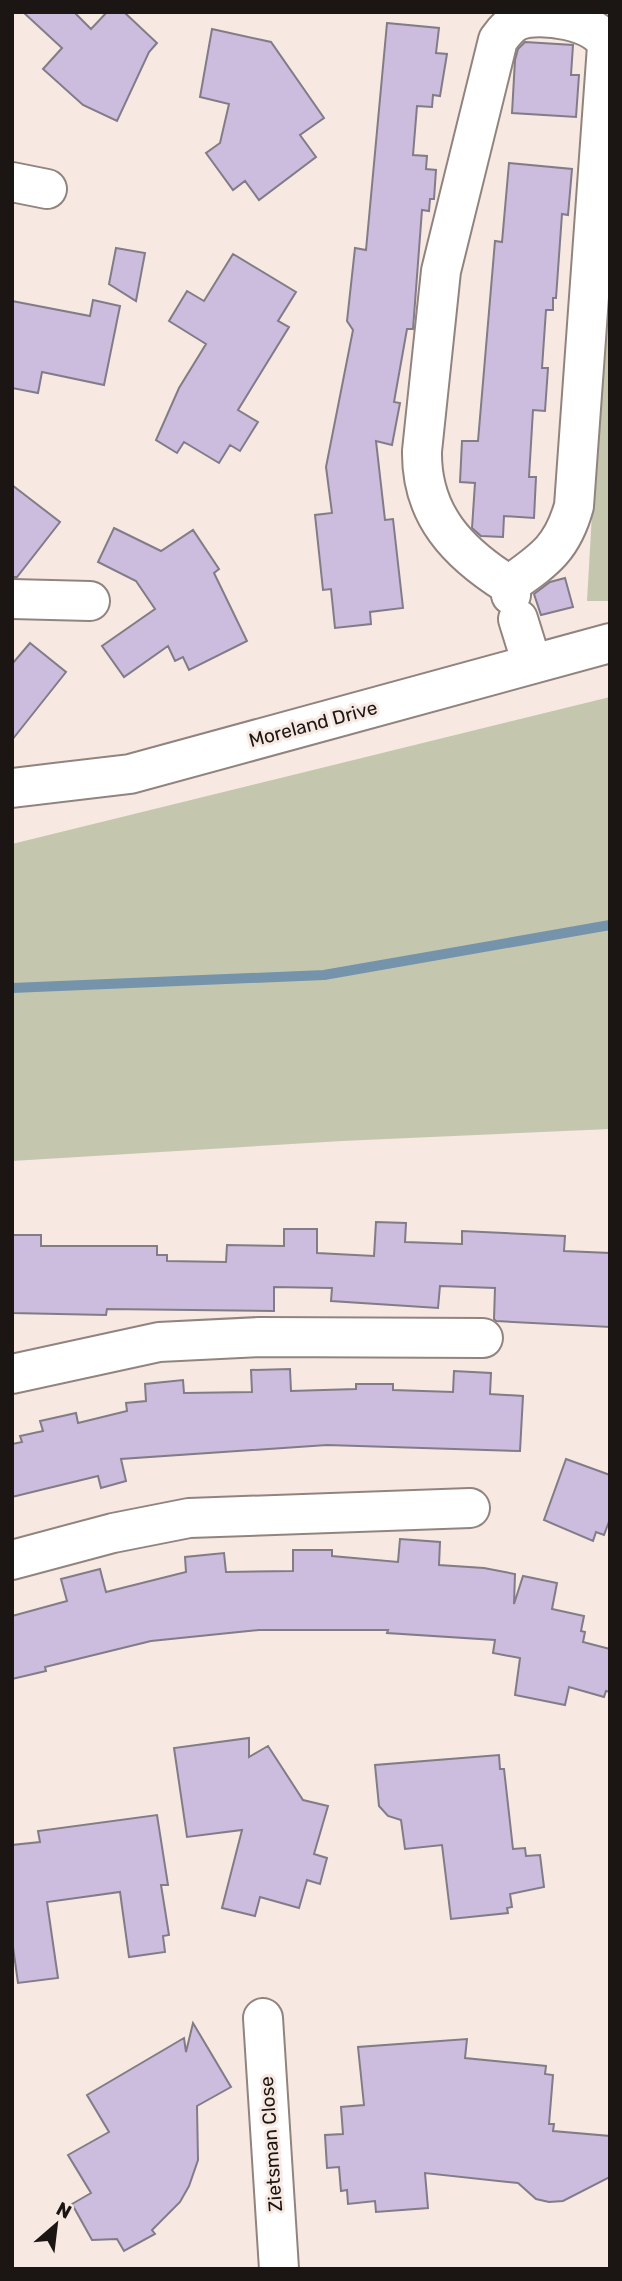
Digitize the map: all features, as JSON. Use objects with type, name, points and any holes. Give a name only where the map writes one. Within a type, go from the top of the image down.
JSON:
[{"type":"street","points":[[513,600],[559,545],[574,506],[607,46],[602,35],[586,25],[549,18],[517,20],[498,40],[441,271],[422,450],[428,494],[440,521],[473,562],[513,600],[532,664]]},
{"type":"street","points":[[12,599],[90,601]]},
{"type":"street","name":"Moreland Drive","points":[[12,788],[130,774],[610,643]]},
{"type":"street","points":[[12,1374],[159,1342],[259,1337],[483,1338]]},
{"type":"street","points":[[12,1560],[113,1532],[189,1518],[374,1509],[470,1508]]},
{"type":"street","name":"Zietsman Close","points":[[263,2018],[279,2269]]},
{"type":"green space","points":[[610,201],[610,601],[587,601]]},
{"type":"green space","points":[[610,697],[610,1129],[342,1141],[12,1161],[12,844]]},
{"type":"building","points":[[23,12],[74,12],[91,29],[107,12],[124,12],[157,43],[149,52],[117,121],[83,105],[43,69],[62,48]]},
{"type":"building","points":[[387,23],[439,28],[436,53],[447,54],[440,96],[433,95],[432,107],[417,106],[413,155],[427,156],[426,169],[436,170],[434,199],[430,199],[429,211],[422,210],[413,329],[407,329],[394,402],[400,403],[392,445],[376,441],[385,520],[393,519],[403,608],[370,612],[371,624],[335,628],[331,589],[323,590],[315,515],[332,513],[326,467],[353,330],[347,321],[355,248],[366,250]]},
{"type":"building","points":[[212,29],[271,42],[324,118],[300,135],[316,157],[259,200],[245,181],[233,190],[206,153],[220,143],[229,104],[200,97]]},
{"type":"building","points":[[525,42],[573,45],[571,75],[579,75],[576,117],[512,113],[515,60],[518,49]]},
{"type":"building","points":[[509,163],[572,169],[568,215],[562,214],[556,298],[553,298],[553,310],[546,310],[542,368],[548,368],[545,411],[533,410],[529,477],[536,477],[534,518],[504,516],[503,537],[481,536],[472,528],[475,483],[460,482],[462,441],[478,441],[495,241],[502,242]]},
{"type":"building","points":[[116,248],[145,253],[136,301],[109,284]]},
{"type":"building","points":[[233,254],[296,292],[278,321],[289,327],[238,410],[258,422],[240,451],[230,445],[219,463],[184,442],[177,453],[156,440],[179,388],[206,344],[169,321],[187,291],[204,301]]},
{"type":"building","points":[[93,300],[120,306],[104,385],[42,372],[38,393],[12,388],[12,301],[90,316]]},
{"type":"building","points":[[12,485],[60,522],[17,577],[12,577]]},
{"type":"building","points":[[114,528],[161,551],[193,530],[219,569],[214,573],[247,641],[189,670],[183,657],[175,661],[168,646],[124,677],[102,646],[155,609],[136,581],[98,562]]},
{"type":"building","points":[[565,578],[573,607],[541,615],[534,594],[550,582]]},
{"type":"building","points":[[30,643],[66,672],[12,740],[12,664]]},
{"type":"building","points":[[376,1222],[406,1223],[405,1242],[462,1244],[462,1231],[565,1236],[564,1251],[610,1253],[610,1327],[496,1321],[495,1288],[440,1286],[438,1308],[331,1301],[332,1288],[274,1287],[274,1311],[107,1309],[106,1315],[12,1313],[12,1235],[41,1235],[41,1246],[157,1246],[157,1255],[167,1255],[167,1261],[226,1262],[227,1245],[284,1246],[284,1229],[317,1229],[317,1253],[374,1256]]},
{"type":"building","points":[[290,1369],[291,1391],[356,1389],[356,1384],[393,1384],[393,1390],[453,1392],[454,1371],[491,1373],[490,1394],[523,1396],[520,1451],[327,1445],[121,1459],[126,1481],[101,1488],[98,1476],[12,1497],[12,1444],[22,1442],[20,1436],[43,1431],[40,1421],[76,1413],[78,1423],[127,1411],[126,1403],[146,1401],[145,1384],[183,1380],[184,1393],[252,1392],[251,1370]]},
{"type":"building","points":[[566,1459],[610,1475],[610,1519],[604,1535],[596,1532],[593,1541],[544,1520]]},
{"type":"building","points":[[400,1539],[440,1542],[439,1565],[484,1568],[515,1574],[514,1604],[523,1576],[557,1583],[552,1609],[584,1616],[581,1631],[585,1632],[583,1642],[610,1649],[610,1692],[606,1691],[604,1697],[569,1687],[565,1705],[515,1695],[520,1658],[493,1653],[495,1640],[387,1633],[388,1630],[259,1630],[151,1641],[45,1667],[46,1671],[12,1679],[12,1616],[67,1601],[61,1579],[100,1569],[106,1592],[186,1572],[185,1557],[224,1553],[226,1572],[293,1571],[293,1550],[332,1550],[332,1556],[398,1562]]},
{"type":"building","points":[[249,1738],[249,1757],[268,1746],[303,1800],[328,1806],[314,1854],[327,1858],[320,1884],[307,1880],[299,1908],[260,1897],[255,1916],[222,1908],[242,1830],[187,1837],[174,1748]]},
{"type":"building","points":[[499,1755],[500,1769],[504,1769],[513,1849],[525,1848],[526,1856],[540,1855],[544,1887],[510,1894],[512,1907],[507,1908],[508,1913],[451,1919],[442,1845],[405,1849],[401,1820],[388,1816],[379,1806],[375,1765]]},
{"type":"building","points":[[157,1815],[168,1885],[161,1885],[169,1935],[163,1936],[165,1952],[129,1957],[120,1892],[47,1902],[58,1978],[18,1983],[12,1940],[12,1845],[40,1842],[38,1831]]},
{"type":"building","points":[[193,2023],[231,2087],[197,2106],[198,2160],[189,2186],[180,2202],[152,2230],[155,2234],[124,2251],[117,2239],[92,2240],[72,2204],[91,2193],[68,2155],[109,2132],[87,2095],[184,2038],[186,2052]]},
{"type":"building","points":[[467,2039],[465,2058],[546,2066],[545,2074],[553,2075],[549,2124],[554,2124],[553,2131],[610,2136],[610,2177],[563,2201],[549,2202],[536,2199],[518,2183],[425,2173],[428,2208],[376,2212],[375,2201],[348,2204],[347,2190],[341,2191],[339,2167],[327,2168],[325,2135],[343,2134],[341,2107],[364,2105],[358,2047]]},
{"type":"waterway","points":[[12,988],[324,975],[610,925]]}]
